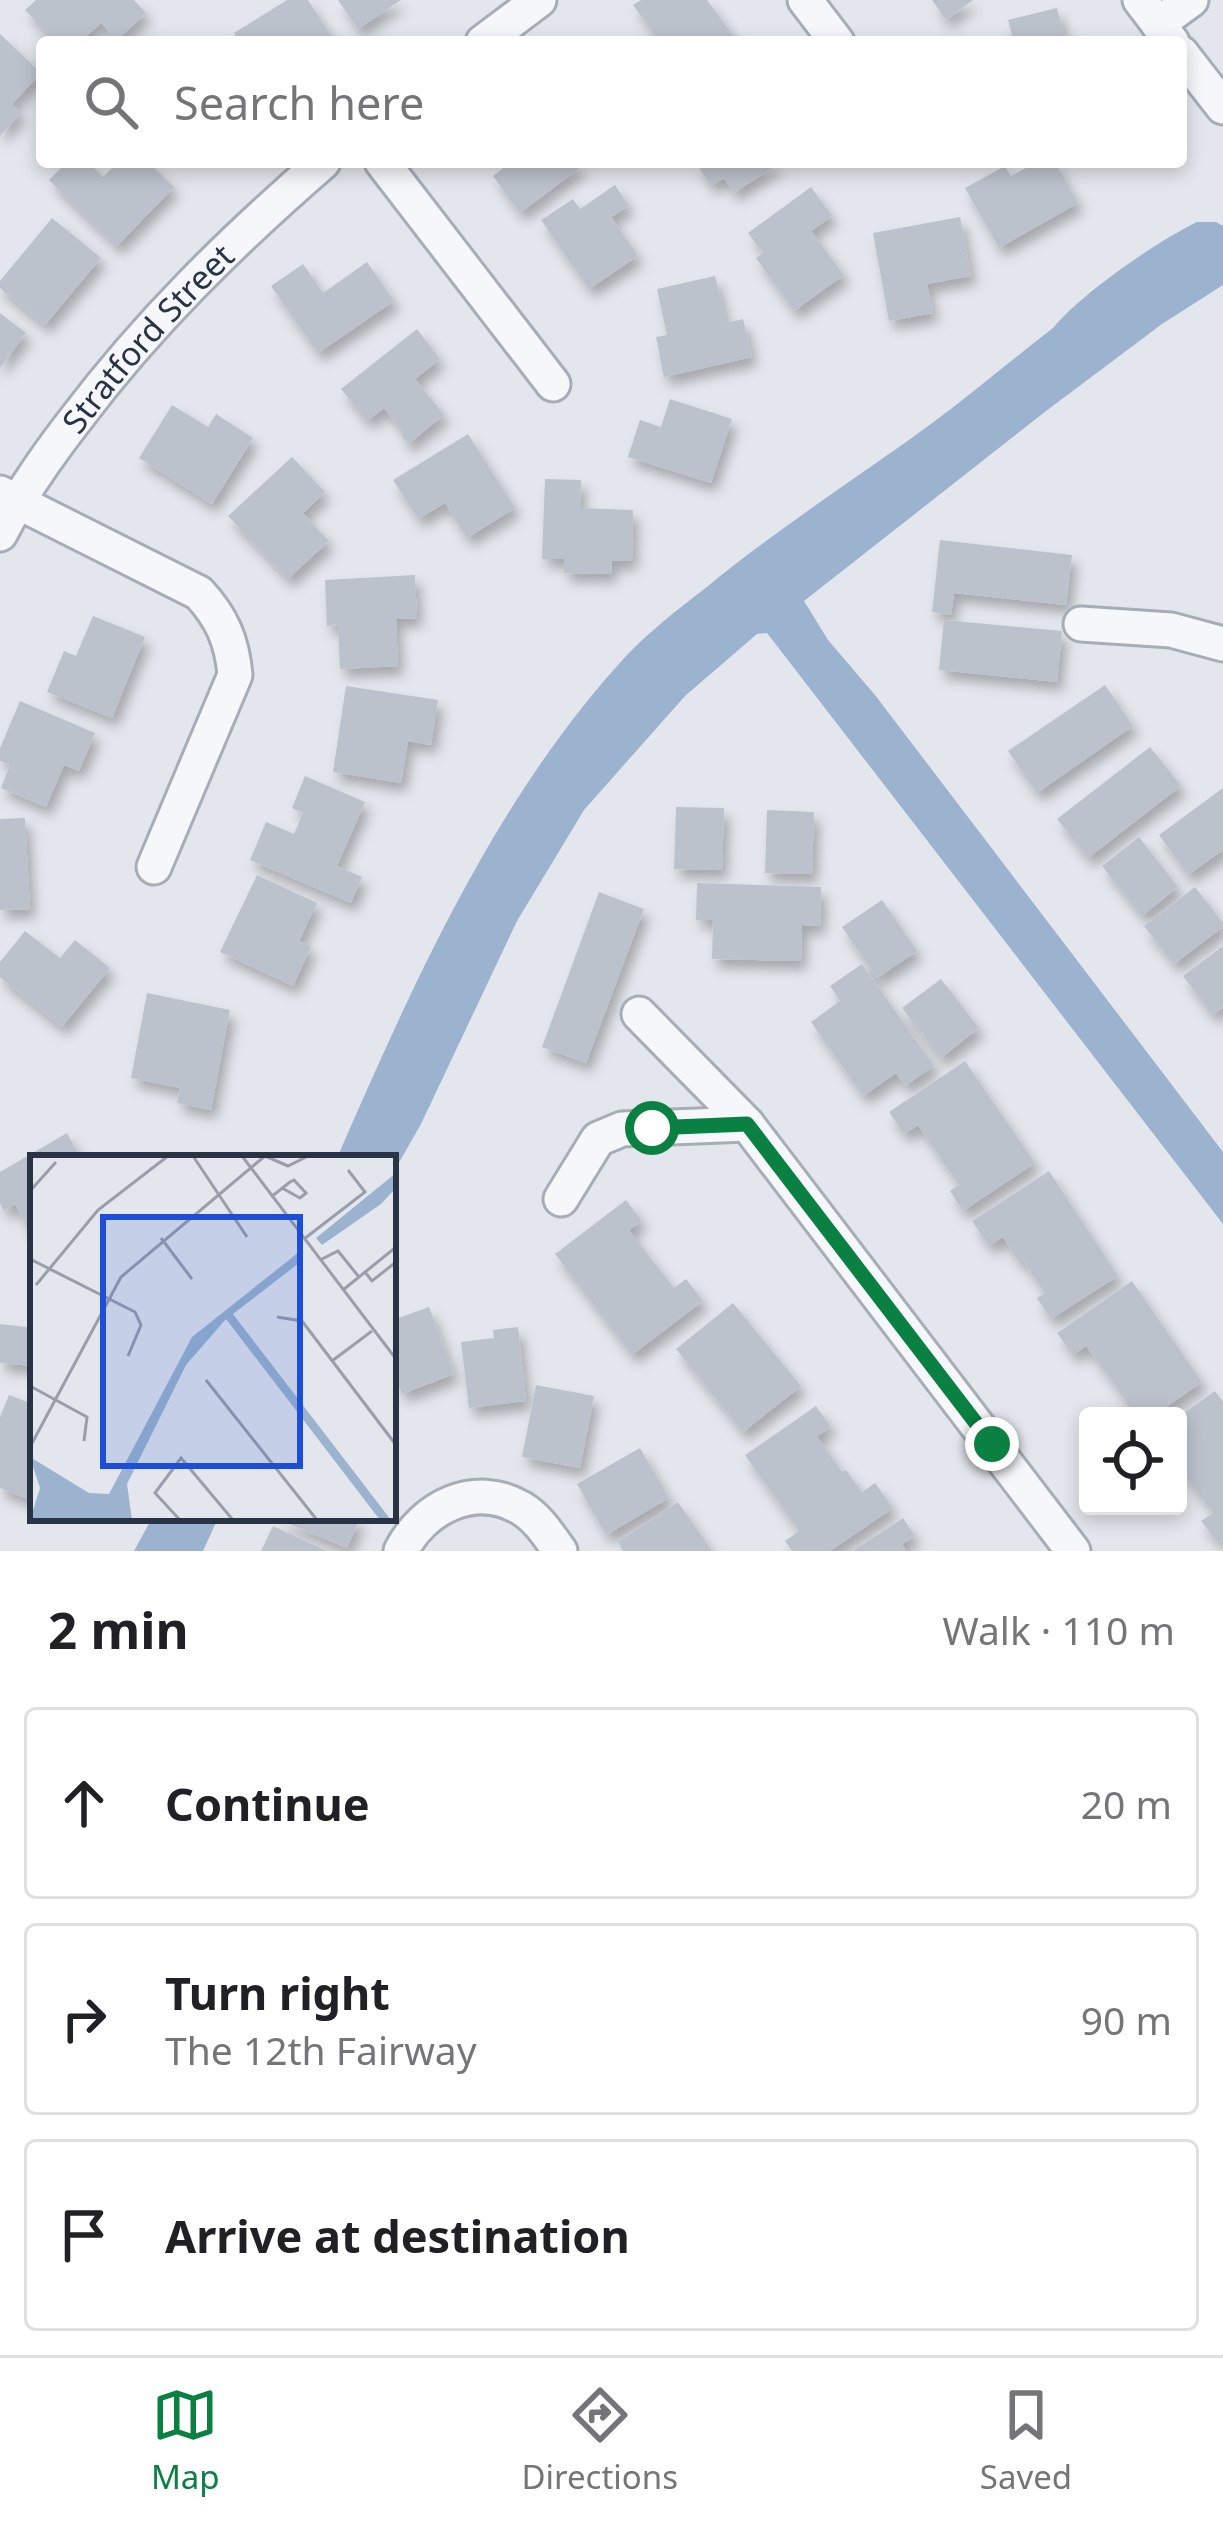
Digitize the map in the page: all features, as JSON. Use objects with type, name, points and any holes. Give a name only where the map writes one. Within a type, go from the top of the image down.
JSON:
[{"type":"street","points":[[490,36],[539,0]]},
{"type":"street","points":[[805,0],[832,36]]},
{"type":"street","points":[[1157,22],[1191,0]]},
{"type":"street","points":[[1187,61],[1223,107]]},
{"type":"street","name":"Stratford Street","points":[[0,535],[8,497],[110,373],[176,298],[316,168]]},
{"type":"street","points":[[387,168],[553,384]]},
{"type":"street","points":[[8,497],[199,593],[226,629],[235,675],[154,867]]},
{"type":"street","points":[[1081,624],[1171,630],[1223,644]]},
{"type":"street","points":[[639,1014],[747,1124],[1073,1551]]},
{"type":"street","points":[[561,1199],[598,1139],[610,1134],[747,1124]]},
{"type":"street","points":[[400,1551],[417,1524],[434,1510],[483,1497],[523,1509],[560,1551]]},
{"type":"water","points":[[1197,222],[1223,226],[1223,285],[1162,324],[1046,411],[804,601],[828,640],[875,695],[1223,1152],[1223,1224],[767,633],[757,634],[685,696],[584,810],[517,921],[396,1168],[396,1155],[338,1155],[461,894],[537,769],[627,655],[753,551],[964,399],[1100,284]]},
{"type":"water","points":[[150,1521],[217,1521],[203,1551],[134,1551]]},
{"type":"building","points":[[36,0],[134,0],[146,13],[121,36],[113,36],[101,23],[87,36],[51,36],[25,10]]},
{"type":"building","points":[[287,0],[308,0],[331,36],[236,36],[234,33]]},
{"type":"building","points":[[338,0],[401,0],[358,29]]},
{"type":"building","points":[[641,0],[707,0],[734,36],[656,36],[633,5]]},
{"type":"building","points":[[932,0],[973,0],[946,20]]},
{"type":"building","points":[[1057,8],[1064,36],[1012,36],[1008,20]]},
{"type":"building","points":[[0,34],[36,68],[36,78],[12,104],[21,113],[0,136]]},
{"type":"building","points":[[61,168],[94,168],[103,177],[112,168],[154,168],[174,187],[117,246],[49,180]]},
{"type":"building","points":[[503,168],[580,168],[520,213],[493,176]]},
{"type":"building","points":[[699,168],[772,168],[734,193],[724,178],[711,186]]},
{"type":"building","points":[[1001,168],[1011,176],[1026,168],[1058,168],[1078,203],[999,248],[965,188]]},
{"type":"building","points":[[615,185],[629,206],[611,217],[638,256],[589,289],[541,220],[573,199],[580,209]]},
{"type":"building","points":[[811,187],[832,216],[811,231],[844,275],[794,311],[756,258],[763,253],[748,233]]},
{"type":"building","points":[[960,217],[971,276],[927,284],[933,313],[889,321],[873,233]]},
{"type":"building","points":[[52,218],[101,258],[45,325],[0,288],[0,281]]},
{"type":"building","points":[[367,262],[394,301],[318,353],[271,286],[303,264],[323,293]]},
{"type":"building","points":[[715,276],[726,323],[743,319],[752,357],[664,377],[656,337],[667,335],[657,289]]},
{"type":"building","points":[[0,313],[26,333],[0,368]]},
{"type":"building","points":[[417,329],[440,359],[415,379],[444,415],[408,444],[384,408],[367,421],[341,389]]},
{"type":"building","points":[[670,399],[732,419],[711,483],[628,457],[640,420],[661,427]]},
{"type":"building","points":[[172,405],[208,427],[216,414],[253,438],[212,504],[139,458]]},
{"type":"building","points":[[468,434],[515,508],[467,538],[445,503],[418,519],[393,480]]},
{"type":"building","points":[[292,457],[325,492],[303,513],[329,541],[288,579],[228,516]]},
{"type":"building","points":[[545,479],[581,480],[580,508],[633,510],[632,561],[612,561],[611,574],[564,573],[564,559],[542,559]]},
{"type":"building","points":[[940,540],[1072,555],[1066,605],[954,593],[951,615],[932,612]]},
{"type":"building","points":[[415,575],[417,618],[396,619],[398,666],[340,669],[338,625],[327,626],[325,580]]},
{"type":"building","points":[[93,616],[145,637],[112,718],[47,692],[64,651],[76,656]]},
{"type":"building","points":[[944,620],[1062,631],[1057,682],[939,670]]},
{"type":"building","points":[[1105,685],[1133,726],[1037,793],[1008,751]]},
{"type":"building","points":[[346,686],[438,700],[431,745],[408,741],[401,783],[333,772]]},
{"type":"building","points":[[20,701],[95,733],[79,771],[64,765],[46,807],[1,788],[10,765],[0,761],[0,748]]},
{"type":"building","points":[[1150,747],[1181,786],[1088,858],[1057,819]]},
{"type":"building","points":[[305,776],[365,802],[337,866],[362,877],[351,903],[250,860],[266,822],[294,834],[303,813],[292,808]]},
{"type":"building","points":[[1223,788],[1223,850],[1188,875],[1159,835]]},
{"type":"building","points":[[676,807],[724,808],[722,870],[674,869]]},
{"type":"building","points":[[767,810],[814,812],[812,874],[765,873]]},
{"type":"building","points":[[25,818],[30,909],[0,910],[0,819]]},
{"type":"building","points":[[1139,837],[1178,887],[1142,916],[1102,866]]},
{"type":"building","points":[[257,875],[317,903],[299,941],[311,947],[293,986],[220,952]]},
{"type":"building","points":[[697,883],[821,887],[820,926],[802,925],[801,961],[712,959],[713,920],[696,920]]},
{"type":"building","points":[[1195,887],[1223,927],[1174,964],[1144,926]]},
{"type":"building","points":[[599,892],[644,909],[586,1063],[542,1047]]},
{"type":"building","points":[[882,900],[917,951],[877,978],[842,927]]},
{"type":"building","points":[[25,931],[60,958],[75,940],[110,968],[62,1027],[0,977],[0,962]]},
{"type":"building","points":[[1223,946],[1223,1007],[1213,1015],[1183,976]]},
{"type":"building","points":[[862,964],[934,1066],[905,1086],[896,1073],[863,1096],[811,1022],[840,1001],[830,986]]},
{"type":"building","points":[[941,979],[979,1028],[941,1058],[902,1008]]},
{"type":"building","points":[[147,993],[230,1010],[211,1110],[177,1103],[180,1088],[131,1078]]},
{"type":"building","points":[[965,1061],[1035,1163],[963,1211],[950,1191],[959,1185],[918,1125],[904,1134],[889,1112]]},
{"type":"building","points":[[67,1133],[79,1155],[30,1155],[30,1232],[15,1204],[4,1211],[0,1172]]},
{"type":"building","points":[[1049,1171],[1118,1276],[1051,1319],[1037,1298],[1045,1293],[1022,1259],[1018,1261],[1003,1237],[989,1246],[972,1221]]},
{"type":"building","points":[[626,1200],[642,1221],[629,1230],[674,1288],[686,1279],[703,1301],[632,1355],[555,1254]]},
{"type":"building","points":[[1132,1281],[1202,1382],[1166,1407],[1128,1407],[1086,1346],[1073,1355],[1057,1333]]},
{"type":"building","points":[[733,1303],[801,1386],[743,1432],[676,1349]]},
{"type":"building","points":[[429,1307],[454,1374],[402,1394],[396,1378],[396,1319]]},
{"type":"building","points":[[0,1324],[30,1328],[30,1366],[0,1363]]},
{"type":"building","points":[[518,1327],[526,1401],[469,1408],[461,1342],[494,1338],[493,1330]]},
{"type":"building","points":[[536,1385],[594,1396],[580,1468],[522,1457]]},
{"type":"building","points":[[1215,1391],[1223,1402],[1223,1539],[1218,1543],[1201,1521],[1213,1513],[1187,1478],[1187,1411]]},
{"type":"building","points":[[9,1395],[30,1403],[30,1500],[0,1488],[0,1417]]},
{"type":"building","points":[[816,1406],[831,1427],[817,1436],[842,1472],[846,1470],[862,1492],[875,1483],[893,1508],[830,1551],[792,1551],[785,1541],[799,1531],[745,1455]]},
{"type":"building","points":[[640,1448],[669,1498],[606,1535],[577,1484]]},
{"type":"building","points":[[678,1502],[712,1551],[623,1551],[618,1542]]},
{"type":"building","points":[[903,1518],[915,1536],[902,1544],[906,1551],[852,1551]]},
{"type":"building","points":[[282,1521],[359,1521],[347,1548]]},
{"type":"building","points":[[273,1526],[327,1551],[261,1551]]},
{"type":"route","points":[[652,1128],[747,1124],[992,1444]]}]
